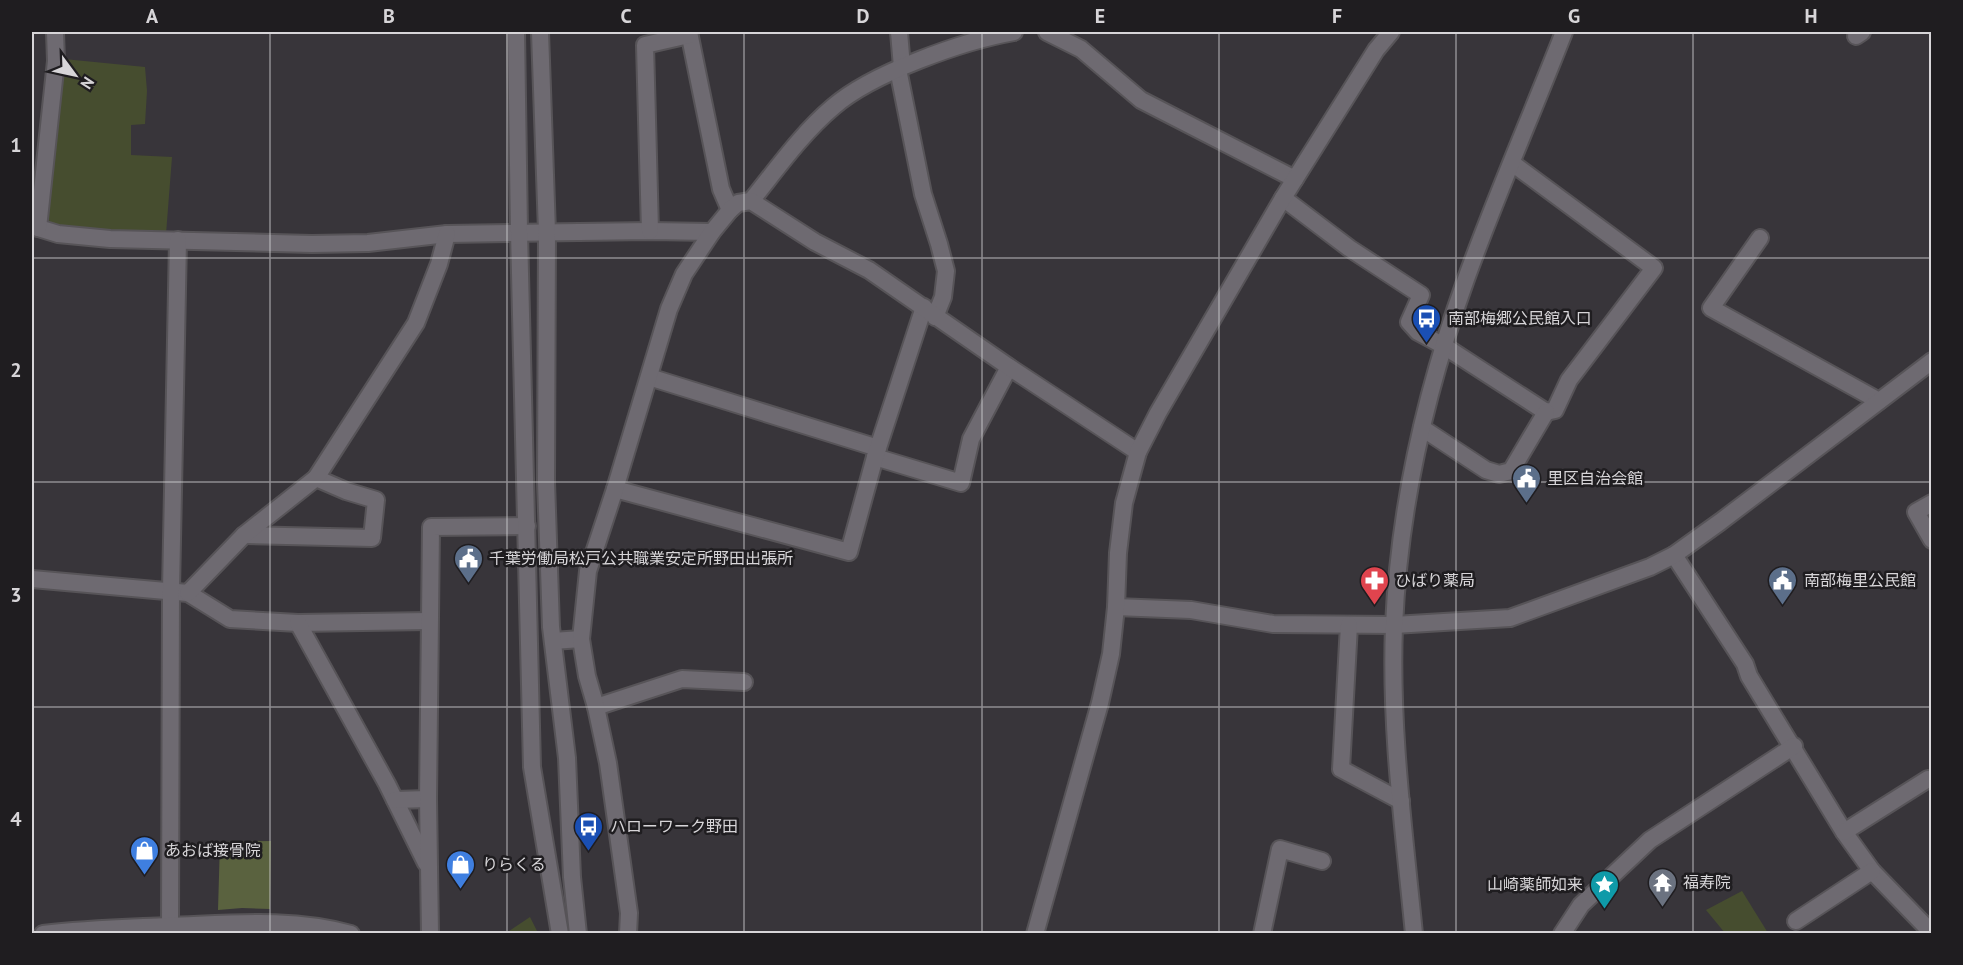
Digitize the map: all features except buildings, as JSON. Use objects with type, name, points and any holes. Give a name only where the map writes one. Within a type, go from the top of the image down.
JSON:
[{"type":"street","points":[[55,32],[56,61],[35,227],[58,234],[110,239],[312,244],[368,243],[447,234],[547,231],[712,232]]},
{"type":"street","points":[[516,32],[532,767],[560,933]]},
{"type":"street","points":[[540,32],[547,231],[546,482],[553,641],[567,758],[578,933]]},
{"type":"street","points":[[615,489],[849,552],[876,452],[929,312],[943,297],[946,272],[923,194],[900,68],[899,32]]},
{"type":"street","points":[[751,201],[794,148],[832,107],[850,94],[900,68],[992,36],[1014,32]]},
{"type":"street","points":[[1047,32],[1081,50],[1141,100],[1295,179]]},
{"type":"street","points":[[1035,933],[1100,704],[1111,654],[1124,503],[1138,452],[1158,413],[1283,198],[1376,50],[1392,32]]},
{"type":"street","points":[[1413,933],[1395,717],[1394,625],[1410,479],[1444,346],[1466,279],[1564,32]]},
{"type":"street","points":[[650,231],[645,45],[689,33],[721,189],[730,210]]},
{"type":"street","points":[[1283,198],[1349,248],[1421,294],[1409,322],[1418,332],[1444,346],[1546,412],[1555,410],[1569,381],[1654,268],[1512,163]]},
{"type":"street","points":[[628,933],[629,913],[610,774],[587,676],[581,639],[588,571],[650,378],[669,309],[684,274],[730,210],[738,203],[751,201],[816,242],[869,270],[1009,367],[1138,452]]},
{"type":"street","points":[[179,592],[244,535],[316,478],[416,323],[439,264],[447,234]]},
{"type":"street","points":[[1760,238],[1711,308],[1879,401]]},
{"type":"street","points":[[169,929],[179,592],[178,240]]},
{"type":"street","points":[[1116,607],[1191,610],[1273,624],[1394,625],[1510,618],[1650,567],[1674,555],[1932,361]]},
{"type":"street","points":[[650,378],[876,452],[961,483],[971,439],[1009,367]]},
{"type":"street","points":[[1422,428],[1486,470],[1499,474],[1511,471],[1546,412]]},
{"type":"street","points":[[244,535],[372,538],[376,500],[346,491],[316,478]]},
{"type":"street","points":[[1932,504],[1916,512],[1932,540]]},
{"type":"street","points":[[430,933],[428,799],[431,527],[527,526]]},
{"type":"street","points":[[1674,555],[1745,664],[1749,676],[1794,746],[1844,832],[1872,871],[1932,933]]},
{"type":"street","points":[[32,579],[179,592],[230,619],[298,622],[429,621]]},
{"type":"street","points":[[298,622],[395,800],[429,869]]},
{"type":"street","points":[[1349,625],[1341,769],[1401,801]]},
{"type":"street","points":[[553,641],[581,639]]},
{"type":"street","points":[[596,707],[682,679],[744,682]]},
{"type":"street","points":[[1562,933],[1581,905],[1650,840],[1794,746]]},
{"type":"street","points":[[1844,832],[1929,779]]},
{"type":"street","points":[[395,800],[428,799]]},
{"type":"street","points":[[1262,933],[1280,849],[1322,861]]},
{"type":"street","points":[[1796,921],[1872,871]]},
{"type":"street","points":[[43,933],[117,927],[169,929],[257,922],[351,933]]},
{"type":"green space","points":[[64,59],[145,67],[147,91],[145,124],[131,125],[131,155],[172,157],[166,234],[53,226],[48,219]]},
{"type":"green space","points":[[271,841],[270,909],[218,910],[220,842]]},
{"type":"green space","points":[[1742,891],[1768,933],[1725,933],[1706,910]]},
{"type":"green space","points":[[530,917],[538,933],[506,933]]},
{"type":"place","name":"南部梅郷公民館入口","points":[[1427,344]]},
{"type":"place","name":"里区自治会館","points":[[1526,504]]},
{"type":"place","name":"千葉労働局松戸公共職業安定所野田出張所","points":[[468,584]]},
{"type":"place","name":"ひばり薬局","points":[[1374,606]]},
{"type":"place","name":"南部梅里公民館","points":[[1783,606]]},
{"type":"place","name":"ハローワーク野田","points":[[589,852]]},
{"type":"place","name":"あおば接骨院","points":[[144,876]]},
{"type":"place","name":"りらくる","points":[[461,890]]},
{"type":"place","name":"福寿院","points":[[1662,908]]},
{"type":"place","name":"山崎薬師如来","points":[[1604,910]]}]
